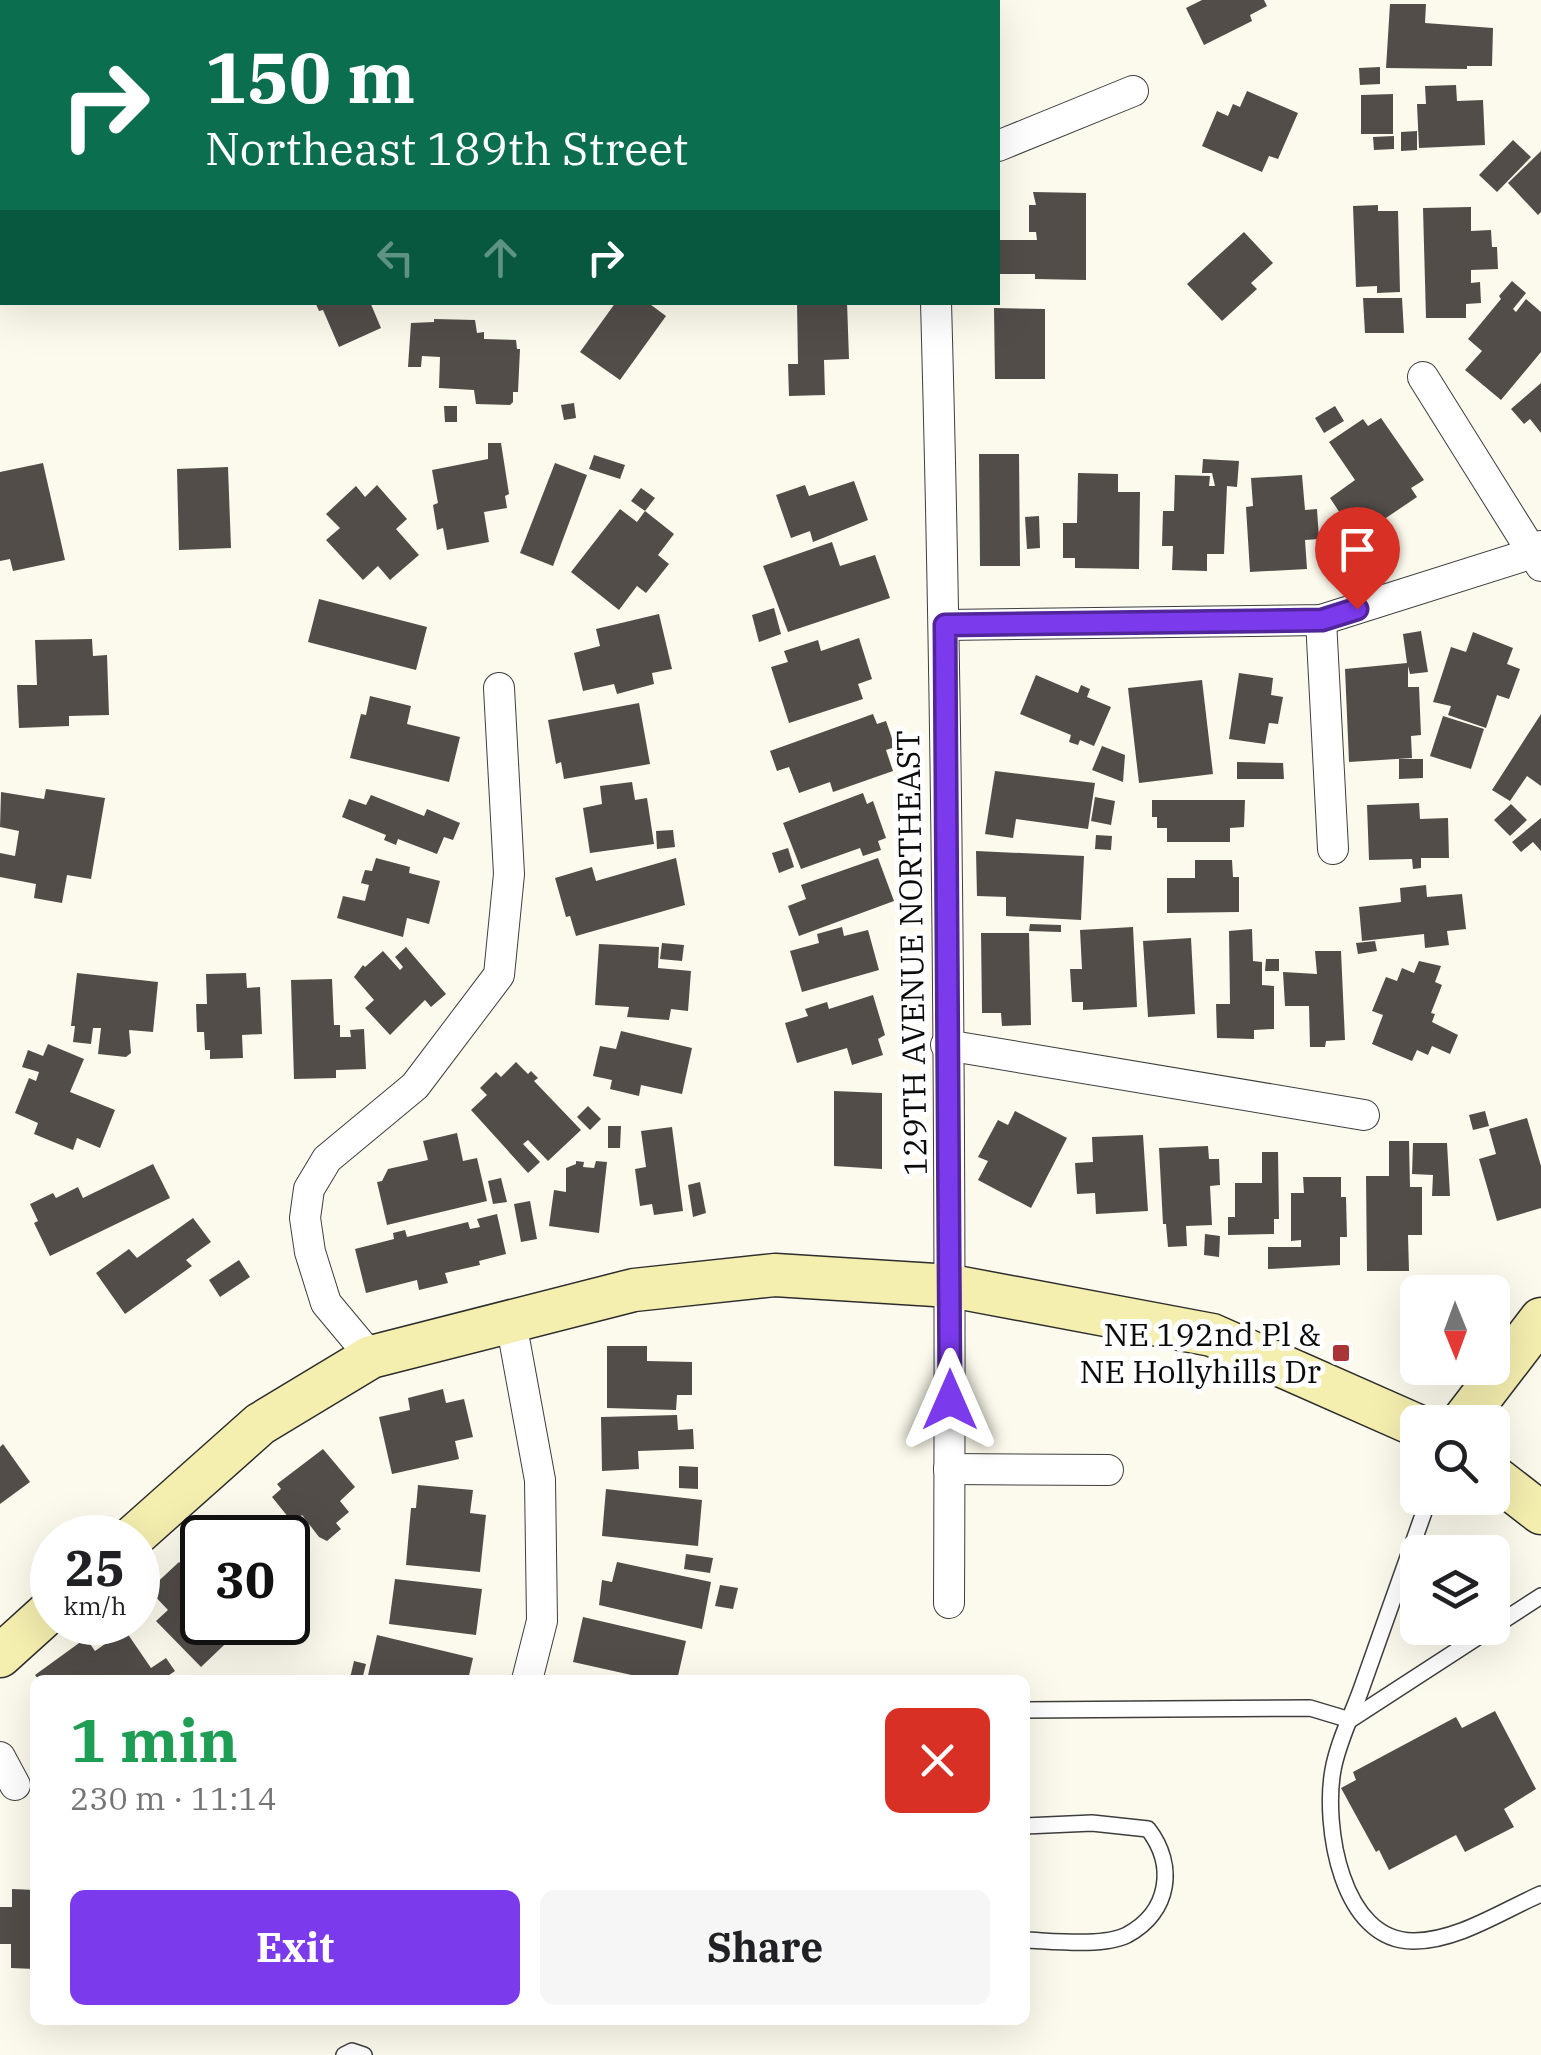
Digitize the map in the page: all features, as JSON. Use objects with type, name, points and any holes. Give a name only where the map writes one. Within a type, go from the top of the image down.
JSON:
[{"type":"main road","points":[[158,1515],[260,1424],[371,1358],[634,1290],[775,1275],[952,1286],[1212,1335],[1400,1418]]},
{"type":"main road","points":[[1475,1405],[1541,1319]]},
{"type":"main road","points":[[1510,1489],[1541,1514]]},
{"type":"main road","points":[[0,1656],[30,1629]]},
{"type":"street","points":[[1000,145],[1133,92]]},
{"type":"street","name":"129TH AVENUE NORTHEAST","points":[[936,305],[945,625],[946,1045],[952,1286],[949,1603]]},
{"type":"street","points":[[945,625],[1322,620],[1538,555],[1422,377]]},
{"type":"street","points":[[1322,620],[1333,849]]},
{"type":"street","points":[[371,1358],[326,1304],[305,1218],[310,1189],[328,1159],[414,1086],[499,975],[509,874],[499,688]]},
{"type":"street","points":[[946,1045],[1364,1115]]},
{"type":"street","points":[[511,1322],[540,1480],[542,1622],[529,1675]]},
{"type":"street","points":[[950,1468],[1108,1470]]},
{"type":"street","points":[[0,1757],[14,1784]]},
{"type":"lane","points":[[1423,1515],[1333,1770],[1333,1822],[1342,1876],[1356,1908],[1372,1929],[1393,1940],[1436,1939],[1541,1894]]},
{"type":"lane","points":[[1030,1710],[1310,1708],[1350,1720],[1541,1596]]},
{"type":"lane","points":[[1030,1826],[1092,1824],[1148,1830],[1161,1847],[1168,1883],[1153,1912],[1126,1935],[1094,1941],[1030,1940]]},
{"type":"lane","points":[[344,2055],[364,2055]]},
{"type":"building","points":[[1202,0],[1264,0],[1267,6],[1250,15],[1252,21],[1204,45],[1186,8]]},
{"type":"building","points":[[1390,4],[1426,4],[1425,23],[1493,28],[1492,66],[1386,68]]},
{"type":"building","points":[[1380,67],[1380,84],[1360,85],[1359,68]]},
{"type":"building","points":[[1456,85],[1457,101],[1483,100],[1485,145],[1419,148],[1417,104],[1426,104],[1425,86]]},
{"type":"building","points":[[1247,91],[1298,113],[1278,159],[1269,156],[1262,172],[1202,146],[1217,111],[1228,116],[1233,104],[1240,107]]},
{"type":"building","points":[[1393,94],[1393,134],[1361,134],[1361,95]]},
{"type":"building","points":[[1417,131],[1417,150],[1401,151],[1401,132]]},
{"type":"building","points":[[1394,136],[1394,149],[1374,150],[1373,137]]},
{"type":"building","points":[[1513,140],[1531,157],[1497,192],[1479,175]]},
{"type":"building","points":[[1541,151],[1541,212],[1538,215],[1508,183]]},
{"type":"building","points":[[1033,192],[1086,193],[1086,280],[1000,274],[1000,240],[1037,240],[1036,232],[1029,232],[1029,205],[1036,205]]},
{"type":"building","points":[[1378,205],[1378,211],[1398,211],[1400,292],[1377,293],[1377,286],[1356,287],[1353,206]]},
{"type":"building","points":[[1471,207],[1471,231],[1491,230],[1498,269],[1471,270],[1471,283],[1480,282],[1481,303],[1466,304],[1466,318],[1426,318],[1423,208]]},
{"type":"building","points":[[1244,232],[1273,263],[1251,283],[1257,289],[1222,321],[1187,284]]},
{"type":"building","points":[[1512,281],[1526,293],[1513,309],[1516,312],[1526,299],[1541,312],[1541,352],[1501,400],[1465,370],[1482,351],[1468,339]]},
{"type":"building","points":[[1363,298],[1402,298],[1404,333],[1365,333]]},
{"type":"building","points":[[316,305],[371,305],[381,328],[339,347],[323,310],[319,311]]},
{"type":"building","points":[[614,305],[651,305],[666,316],[620,380],[580,352]]},
{"type":"building","points":[[797,305],[847,305],[849,359],[824,360],[825,395],[789,396],[788,364],[798,364]]},
{"type":"building","points":[[994,308],[1045,309],[1045,379],[995,379]]},
{"type":"building","points":[[475,320],[477,333],[484,332],[484,339],[516,340],[520,349],[518,392],[513,392],[510,405],[476,404],[474,390],[439,388],[440,357],[422,356],[421,367],[408,367],[411,323]]},
{"type":"building","points":[[1541,383],[1541,433],[1530,419],[1524,424],[1511,409]]},
{"type":"building","points":[[574,403],[576,418],[564,420],[561,405]]},
{"type":"building","points":[[444,406],[457,406],[457,422],[445,422]]},
{"type":"building","points":[[1335,406],[1344,421],[1324,433],[1315,418]]},
{"type":"building","points":[[1381,418],[1424,480],[1411,488],[1417,497],[1383,520],[1379,513],[1352,531],[1330,498],[1355,480],[1329,442],[1363,419],[1368,426]]},
{"type":"building","points":[[488,443],[501,443],[509,494],[505,496],[507,508],[484,512],[489,542],[447,550],[443,528],[437,530],[433,505],[438,503],[432,470],[488,459]]},
{"type":"building","points":[[979,454],[1019,454],[1020,566],[980,566]]},
{"type":"building","points":[[594,455],[625,465],[620,479],[589,469]]},
{"type":"building","points":[[1203,459],[1239,461],[1237,487],[1227,486],[1224,554],[1207,554],[1207,571],[1172,570],[1173,546],[1162,546],[1163,511],[1174,511],[1175,475],[1210,476],[1209,486],[1215,486],[1212,473],[1202,473]]},
{"type":"building","points":[[43,463],[65,560],[13,571],[10,559],[0,561],[0,472]]},
{"type":"building","points":[[555,463],[587,475],[553,566],[520,553]]},
{"type":"building","points":[[228,467],[231,548],[179,550],[177,469]]},
{"type":"building","points":[[1078,473],[1118,474],[1118,492],[1140,492],[1139,569],[1075,568],[1075,558],[1063,558],[1063,523],[1077,523]]},
{"type":"building","points":[[1302,475],[1305,510],[1317,509],[1319,539],[1305,540],[1307,569],[1250,572],[1246,507],[1253,506],[1251,478]]},
{"type":"building","points":[[854,481],[868,520],[813,542],[810,531],[791,538],[776,495],[805,485],[809,496]]},
{"type":"building","points":[[377,485],[407,519],[396,529],[419,555],[390,580],[378,566],[363,580],[326,540],[340,528],[326,514],[356,486],[365,497]]},
{"type":"building","points":[[641,488],[655,498],[645,511],[631,501]]},
{"type":"building","points":[[620,509],[637,522],[645,511],[674,534],[658,555],[669,564],[646,593],[637,586],[619,610],[571,572]]},
{"type":"building","points":[[1039,516],[1040,548],[1027,549],[1025,517]]},
{"type":"building","points":[[832,542],[840,566],[875,555],[890,598],[788,632],[763,566]]},
{"type":"building","points":[[319,599],[427,627],[416,670],[308,642]]},
{"type":"building","points":[[774,608],[781,634],[759,642],[752,615]]},
{"type":"building","points":[[659,614],[672,669],[652,673],[654,684],[617,694],[614,684],[583,691],[574,653],[600,646],[596,629]]},
{"type":"building","points":[[1421,631],[1428,672],[1410,674],[1408,666],[1408,687],[1419,687],[1421,735],[1411,736],[1412,758],[1349,762],[1345,669],[1407,663],[1403,634]]},
{"type":"building","points":[[1473,632],[1513,648],[1507,664],[1520,669],[1509,699],[1497,695],[1486,728],[1448,715],[1451,706],[1433,702],[1451,647],[1466,652]]},
{"type":"building","points":[[859,638],[872,679],[858,684],[863,699],[789,723],[771,667],[788,662],[784,651],[818,640],[821,651]]},
{"type":"building","points":[[92,639],[93,656],[107,655],[109,715],[69,716],[69,726],[19,728],[17,685],[37,685],[35,640]]},
{"type":"building","points":[[1239,673],[1273,678],[1271,695],[1283,697],[1278,724],[1269,723],[1265,744],[1229,739]]},
{"type":"building","points":[[1036,675],[1078,693],[1081,685],[1090,689],[1087,697],[1111,707],[1094,746],[1080,740],[1078,745],[1069,742],[1071,735],[1020,714]]},
{"type":"building","points":[[1202,680],[1213,774],[1139,783],[1128,688]]},
{"type":"building","points":[[370,696],[411,706],[407,724],[460,737],[449,782],[350,758],[361,714],[366,715]]},
{"type":"building","points":[[639,703],[650,764],[564,779],[561,762],[556,764],[548,720]]},
{"type":"building","points":[[873,714],[877,724],[886,721],[895,747],[886,750],[893,771],[833,792],[830,782],[799,793],[789,767],[777,771],[770,751]]},
{"type":"building","points":[[1541,714],[1541,786],[1527,776],[1510,801],[1492,790]]},
{"type":"building","points":[[1443,716],[1484,729],[1471,769],[1430,756]]},
{"type":"building","points":[[1102,746],[1125,755],[1123,782],[1092,770]]},
{"type":"building","points":[[1399,759],[1423,759],[1423,778],[1399,779]]},
{"type":"building","points":[[1237,762],[1283,763],[1284,779],[1237,779]]},
{"type":"building","points":[[995,771],[1095,783],[1088,829],[1016,819],[1013,838],[985,834]]},
{"type":"building","points":[[632,782],[635,800],[647,798],[654,844],[590,853],[583,808],[602,804],[600,786]]},
{"type":"building","points":[[46,789],[105,798],[91,879],[67,875],[62,903],[34,898],[36,884],[0,877],[0,853],[15,856],[19,831],[0,827],[1,792],[44,799]]},
{"type":"building","points":[[863,793],[867,804],[873,801],[886,838],[878,841],[881,850],[863,856],[860,848],[801,869],[783,823]]},
{"type":"building","points":[[371,795],[424,816],[427,809],[460,823],[453,840],[444,837],[437,854],[398,839],[396,845],[384,840],[386,835],[342,817],[349,799],[366,805]]},
{"type":"building","points":[[1095,797],[1115,801],[1111,825],[1091,821]]},
{"type":"building","points":[[1152,800],[1245,800],[1244,827],[1230,828],[1230,842],[1167,842],[1167,828],[1157,828],[1157,817],[1152,817]]},
{"type":"building","points":[[1419,803],[1420,819],[1448,818],[1449,858],[1421,858],[1421,868],[1413,869],[1412,859],[1369,860],[1367,805]]},
{"type":"building","points":[[1511,804],[1527,820],[1510,836],[1494,820]]},
{"type":"building","points":[[1541,818],[1541,851],[1533,842],[1521,852],[1512,842]]},
{"type":"building","points":[[673,830],[675,847],[657,849],[656,831]]},
{"type":"building","points":[[1096,835],[1112,836],[1111,850],[1095,849]]},
{"type":"building","points":[[788,848],[794,867],[779,873],[772,853]]},
{"type":"building","points":[[976,851],[1084,856],[1081,920],[1006,916],[1006,897],[977,896]]},
{"type":"building","points":[[376,858],[410,867],[409,873],[440,881],[429,924],[407,918],[403,937],[337,918],[343,896],[365,901],[369,885],[361,883],[365,870],[372,871]]},
{"type":"building","points":[[676,858],[685,905],[576,936],[555,878],[592,867],[596,881]]},
{"type":"building","points":[[878,858],[894,901],[799,936],[788,906],[806,899],[801,885]]},
{"type":"building","points":[[1195,860],[1232,860],[1233,877],[1239,877],[1239,912],[1167,913],[1167,878],[1195,878]]},
{"type":"building","points":[[1426,885],[1427,897],[1462,894],[1466,929],[1447,931],[1449,945],[1425,948],[1424,934],[1362,941],[1359,907],[1401,902],[1400,888]]},
{"type":"building","points":[[1030,924],[1061,925],[1061,932],[1029,931]]},
{"type":"building","points":[[842,927],[844,936],[868,930],[879,970],[802,992],[790,951],[819,943],[817,934]]},
{"type":"building","points":[[1133,927],[1137,1007],[1083,1010],[1083,1002],[1072,1002],[1070,969],[1082,969],[1080,930]]},
{"type":"building","points":[[1252,929],[1253,961],[1262,962],[1262,985],[1274,986],[1274,1029],[1254,1030],[1254,1039],[1217,1038],[1216,1004],[1230,1004],[1229,931]]},
{"type":"building","points":[[981,933],[1029,933],[1031,1025],[1002,1026],[1001,1013],[982,1013]]},
{"type":"building","points":[[1191,938],[1195,1014],[1148,1017],[1143,941]]},
{"type":"building","points":[[1375,941],[1377,951],[1358,954],[1356,943]]},
{"type":"building","points":[[662,943],[684,945],[682,961],[660,959]]},
{"type":"building","points":[[599,944],[659,947],[658,968],[691,971],[688,1011],[671,1009],[669,1020],[627,1017],[629,1007],[595,1005]]},
{"type":"building","points":[[406,947],[446,994],[431,1007],[425,1000],[390,1035],[365,1008],[374,1000],[354,977],[383,951],[400,970],[403,967],[395,957]]},
{"type":"building","points":[[1315,951],[1341,951],[1345,1040],[1326,1041],[1325,1047],[1310,1047],[1309,1006],[1285,1006],[1283,972],[1317,974]]},
{"type":"building","points":[[1266,959],[1279,959],[1279,971],[1265,971]]},
{"type":"building","points":[[1419,961],[1441,966],[1435,982],[1442,985],[1431,1013],[1435,1014],[1432,1022],[1458,1035],[1450,1054],[1432,1046],[1428,1055],[1417,1050],[1412,1061],[1372,1044],[1383,1015],[1372,1011],[1386,977],[1397,981],[1402,968],[1414,973]]},
{"type":"building","points":[[77,973],[158,982],[153,1032],[129,1030],[131,1053],[126,1057],[98,1054],[101,1028],[93,1028],[91,1044],[73,1042]]},
{"type":"building","points":[[246,973],[247,988],[260,987],[262,1034],[242,1035],[243,1058],[210,1059],[204,1032],[197,1032],[196,1004],[207,1004],[206,974]]},
{"type":"building","points":[[332,979],[334,1025],[340,1025],[340,1037],[351,1037],[350,1030],[364,1029],[366,1069],[336,1070],[336,1078],[294,1079],[291,980]]},
{"type":"building","points":[[873,995],[885,1035],[878,1039],[883,1055],[852,1065],[847,1048],[797,1063],[785,1023],[808,1016],[805,1009],[827,1002],[829,1009]]},
{"type":"building","points":[[621,1031],[692,1048],[682,1094],[641,1085],[639,1096],[610,1089],[612,1080],[593,1076],[600,1046],[616,1049]]},
{"type":"building","points":[[48,1044],[84,1059],[70,1092],[115,1110],[100,1148],[77,1138],[73,1150],[34,1134],[38,1123],[15,1113],[29,1078],[36,1081],[39,1072],[22,1067],[28,1050],[43,1056]]},
{"type":"building","points":[[516,1062],[538,1078],[534,1081],[581,1130],[548,1161],[528,1140],[523,1144],[540,1162],[528,1173],[471,1110],[487,1095],[480,1088],[496,1072],[501,1077]]},
{"type":"building","points":[[834,1091],[882,1093],[882,1169],[834,1166]]},
{"type":"building","points":[[588,1106],[601,1119],[590,1130],[577,1117]]},
{"type":"building","points":[[1015,1111],[1067,1138],[1031,1208],[978,1180],[988,1161],[978,1157],[998,1120],[1008,1125]]},
{"type":"building","points":[[1485,1111],[1489,1126],[1473,1130],[1469,1115]]},
{"type":"building","points":[[1527,1118],[1541,1166],[1541,1208],[1497,1221],[1479,1159],[1496,1154],[1489,1129]]},
{"type":"building","points":[[608,1126],[621,1126],[620,1148],[608,1148]]},
{"type":"building","points":[[672,1127],[683,1211],[654,1215],[652,1204],[640,1206],[635,1169],[646,1167],[641,1131]]},
{"type":"building","points":[[457,1133],[463,1161],[477,1158],[487,1201],[387,1225],[377,1182],[382,1181],[388,1169],[428,1160],[423,1141]]},
{"type":"building","points":[[1143,1135],[1148,1211],[1096,1214],[1095,1193],[1077,1194],[1075,1163],[1093,1162],[1092,1137]]},
{"type":"building","points":[[1389,1141],[1409,1141],[1410,1187],[1422,1187],[1422,1235],[1408,1235],[1409,1271],[1367,1271],[1366,1176],[1389,1176]]},
{"type":"building","points":[[1413,1143],[1447,1143],[1450,1196],[1432,1196],[1433,1175],[1412,1174]]},
{"type":"building","points":[[1208,1146],[1209,1159],[1219,1159],[1220,1185],[1210,1186],[1212,1225],[1186,1226],[1187,1246],[1168,1247],[1159,1148]]},
{"type":"building","points":[[1262,1152],[1278,1152],[1279,1219],[1274,1219],[1274,1234],[1228,1235],[1228,1217],[1235,1217],[1235,1183],[1262,1183]]},
{"type":"building","points":[[576,1161],[584,1162],[583,1167],[594,1168],[596,1161],[607,1162],[599,1233],[549,1226],[554,1190],[566,1192],[566,1168]]},
{"type":"building","points":[[153,1164],[170,1198],[50,1256],[34,1223],[38,1221],[30,1204],[53,1193],[56,1198],[78,1187],[83,1198]]},
{"type":"building","points":[[1303,1177],[1341,1177],[1347,1237],[1340,1237],[1340,1265],[1268,1269],[1268,1247],[1301,1247],[1301,1240],[1291,1241],[1291,1193],[1304,1193]]},
{"type":"building","points":[[501,1178],[507,1202],[493,1204],[488,1181]]},
{"type":"building","points":[[700,1182],[706,1213],[693,1217],[688,1185]]},
{"type":"building","points":[[530,1201],[537,1239],[521,1242],[514,1204]]},
{"type":"building","points":[[497,1214],[506,1254],[445,1273],[448,1283],[419,1290],[417,1280],[366,1293],[355,1249],[394,1239],[393,1233],[405,1230],[407,1237],[468,1222],[470,1229],[480,1227],[477,1219]]},
{"type":"building","points":[[193,1218],[211,1242],[186,1260],[192,1266],[125,1314],[96,1273],[129,1249],[137,1258]]},
{"type":"building","points":[[1205,1234],[1220,1236],[1219,1257],[1204,1255]]},
{"type":"building","points":[[239,1260],[250,1277],[220,1297],[209,1280]]},
{"type":"building","points":[[607,1346],[647,1346],[647,1361],[692,1362],[692,1395],[677,1395],[676,1410],[607,1408]]},
{"type":"building","points":[[443,1389],[446,1403],[464,1399],[473,1437],[455,1441],[459,1459],[392,1474],[379,1417],[410,1410],[408,1398]]},
{"type":"building","points":[[677,1415],[678,1430],[693,1429],[694,1449],[638,1451],[639,1469],[602,1471],[601,1417]]},
{"type":"building","points":[[3,1444],[30,1482],[0,1504],[0,1447]]},
{"type":"building","points":[[323,1449],[355,1487],[340,1501],[349,1512],[336,1523],[341,1529],[327,1541],[310,1525],[310,1515],[287,1515],[272,1497],[281,1489],[277,1484]]},
{"type":"building","points":[[679,1466],[698,1467],[698,1489],[679,1488]]},
{"type":"building","points":[[418,1485],[473,1490],[470,1513],[486,1515],[480,1572],[406,1565],[411,1508],[416,1508]]},
{"type":"building","points":[[606,1489],[702,1500],[698,1546],[602,1536]]},
{"type":"building","points":[[686,1554],[713,1558],[710,1573],[684,1569]]},
{"type":"building","points":[[617,1562],[711,1582],[702,1629],[599,1605],[602,1580],[612,1582]]},
{"type":"building","points":[[180,1563],[180,1645],[224,1645],[201,1667],[160,1625],[160,1617],[168,1610],[160,1602],[160,1580]]},
{"type":"building","points":[[395,1579],[482,1589],[476,1635],[389,1624]]},
{"type":"building","points":[[720,1585],[738,1588],[733,1609],[715,1606]]},
{"type":"building","points":[[583,1617],[686,1641],[678,1675],[632,1675],[573,1662]]},
{"type":"building","points":[[377,1635],[473,1658],[469,1675],[368,1675]]},
{"type":"building","points":[[76,1645],[91,1645],[95,1651],[104,1645],[135,1645],[151,1668],[166,1658],[175,1671],[169,1675],[35,1675]]},
{"type":"building","points":[[354,1661],[366,1664],[363,1675],[351,1675]]},
{"type":"building","points":[[1495,1711],[1536,1789],[1504,1809],[1514,1827],[1465,1852],[1456,1835],[1389,1870],[1341,1788],[1356,1780],[1353,1772],[1456,1717],[1462,1728]]},
{"type":"building","points":[[12,1889],[30,1890],[30,1969],[11,1968],[11,1944],[0,1944],[0,1907],[12,1907]]},
{"type":"place","name":"NE 192nd Pl & NE Hollyhills Dr","points":[[1341,1353]]},
{"type":"route","points":[[950,1400],[945,625],[1322,620],[1357,609]]}]
